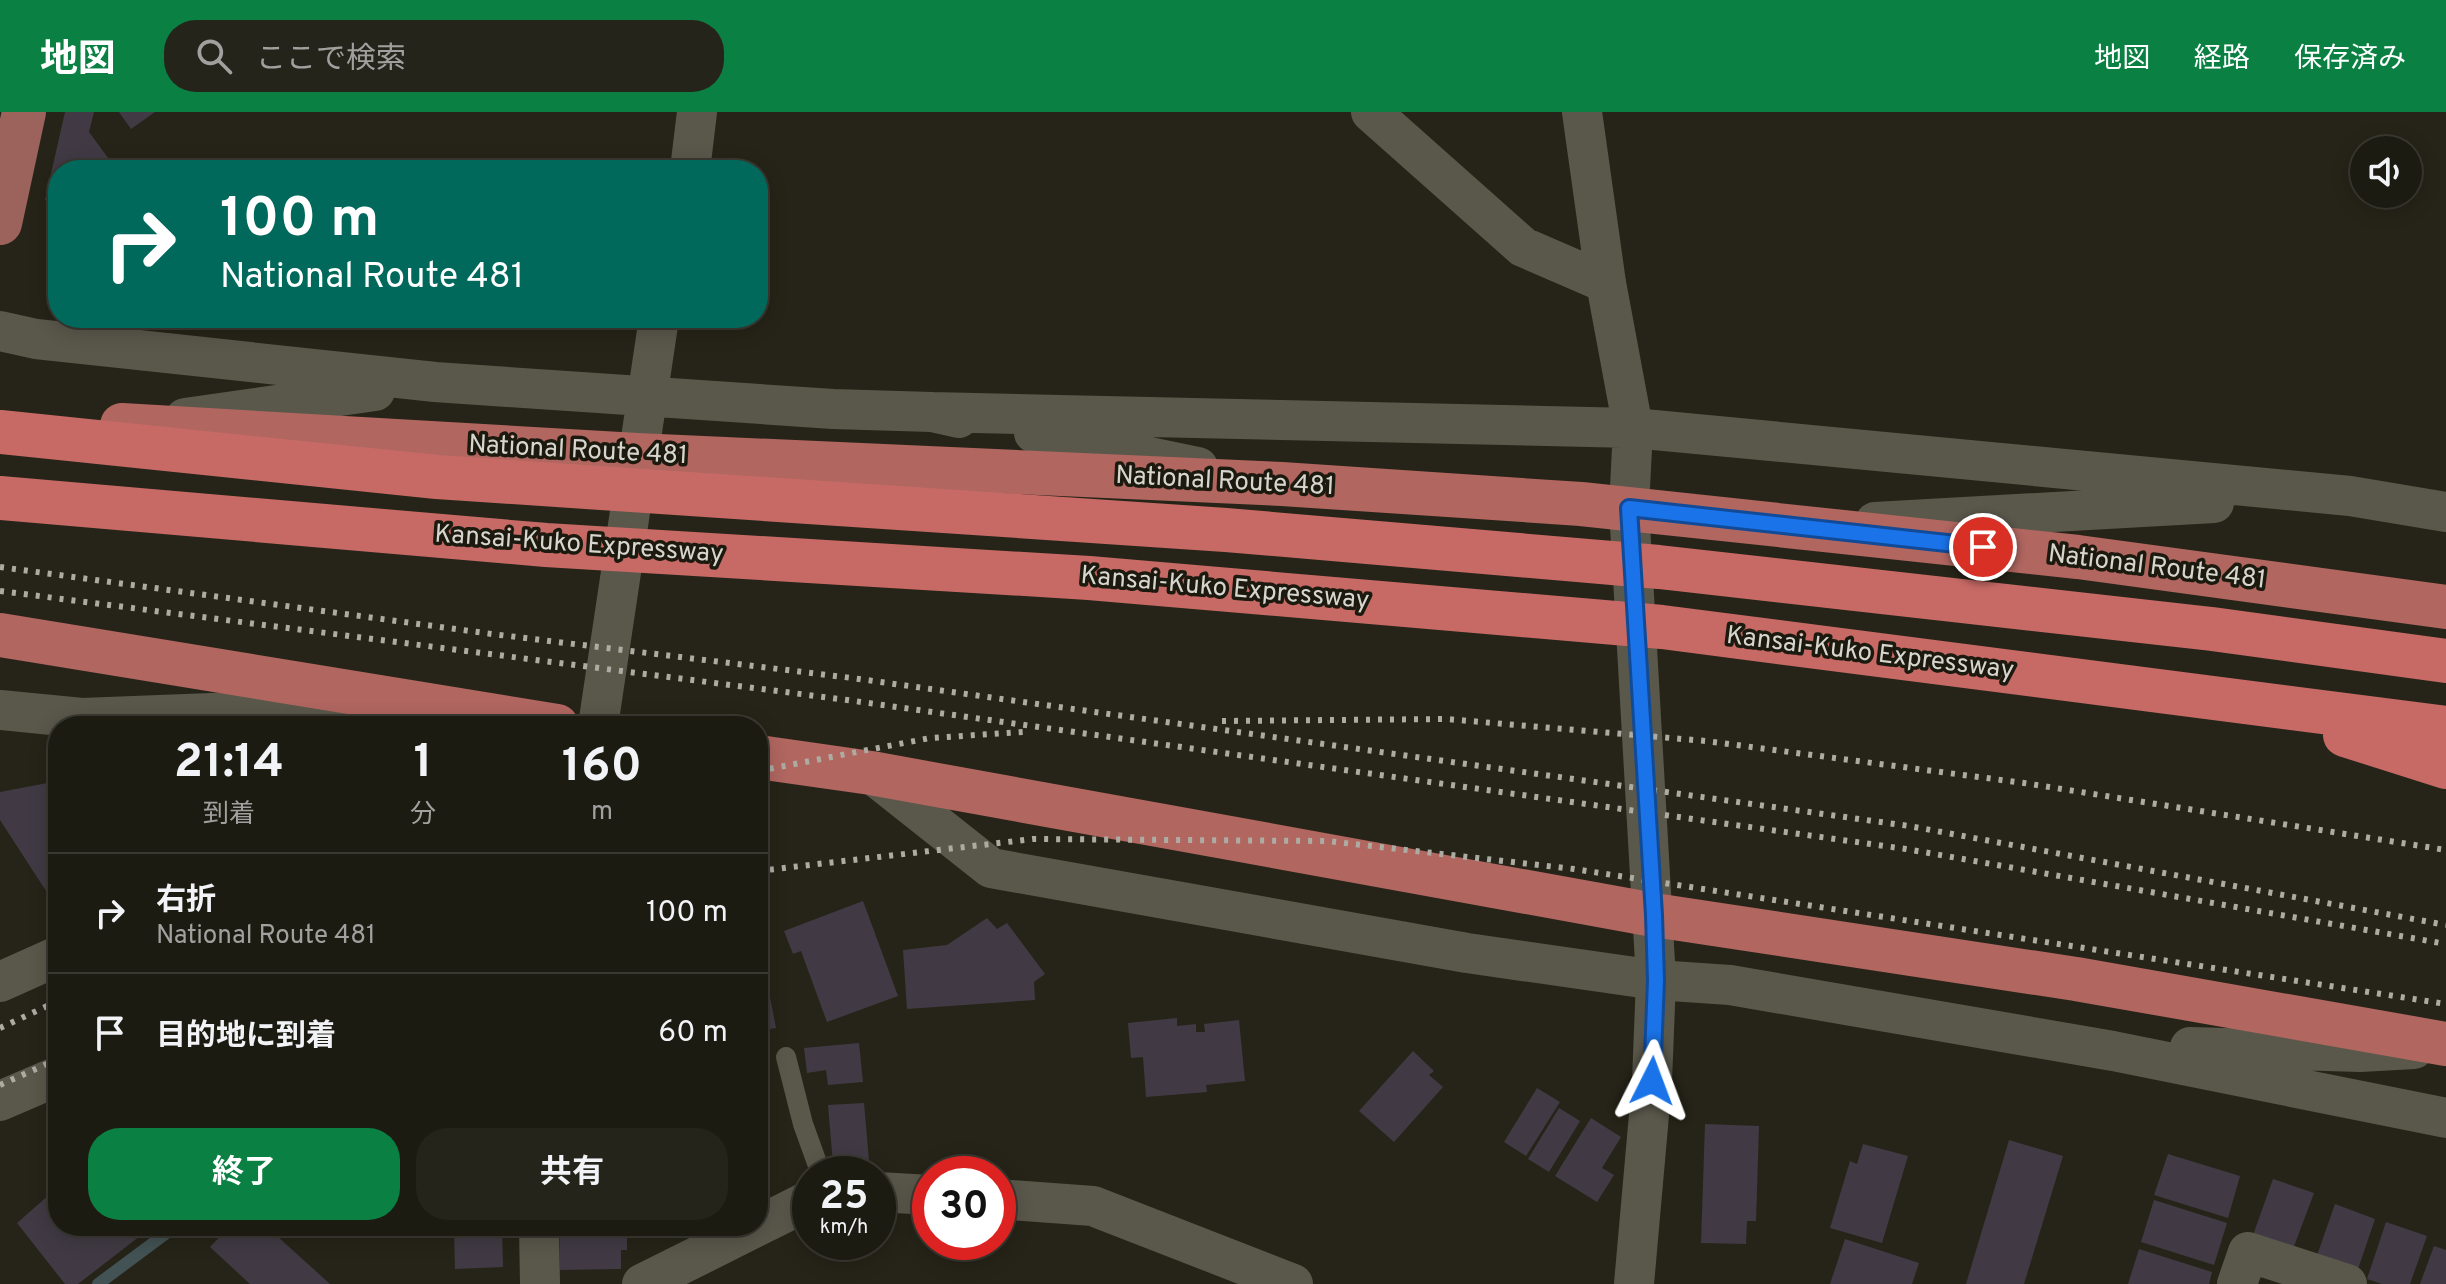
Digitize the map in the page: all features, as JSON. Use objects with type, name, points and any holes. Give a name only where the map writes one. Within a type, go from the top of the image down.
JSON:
[{"type":"highway","name":"National Route 481","points":[[0,411],[129,426],[637,455],[1282,484],[1629,508],[2078,557],[2446,607]]},
{"type":"highway","points":[[0,432],[437,477],[1226,530],[1659,567],[2166,624],[2446,661]]},
{"type":"highway","name":"Kansai-Kuko Expressway","points":[[0,498],[546,545],[1089,578],[1662,627],[2446,728]]},
{"type":"highway","points":[[0,635],[500,716]]},
{"type":"highway","points":[[2249,704],[2446,767]]},
{"type":"highway","points":[[768,758],[871,773],[1654,915],[2076,979],[2446,1046]]},
{"type":"main road","points":[[0,223],[24,112]]},
{"type":"street","points":[[691,160],[697,112]]},
{"type":"street","points":[[1371,112],[1523,247],[1606,283]]},
{"type":"street","points":[[1582,112],[1606,283],[1633,428],[1629,508],[1656,980],[1652,1081],[1634,1284]]},
{"type":"street","points":[[599,716],[657,328]]},
{"type":"street","points":[[0,331],[36,339],[435,382],[645,397],[932,412],[1633,428],[2350,496],[2446,512]]},
{"type":"street","points":[[129,426],[435,382]]},
{"type":"street","points":[[932,412],[1282,484]]},
{"type":"street","points":[[1795,526],[2350,496]]},
{"type":"street","points":[[132,716],[431,704]]},
{"type":"street","points":[[0,710],[62,716]]},
{"type":"street","points":[[871,773],[991,868],[1467,953],[1656,980],[1730,985],[2113,1051],[2446,1118]]},
{"type":"street","points":[[0,964],[48,942]]},
{"type":"street","points":[[0,982],[48,960]]},
{"type":"street","points":[[2113,1051],[2155,1047],[2360,1052],[2446,1046]]},
{"type":"street","points":[[0,1101],[48,1080]]},
{"type":"street","points":[[1016,1200],[1093,1206],[1293,1284]]},
{"type":"street","points":[[768,1221],[792,1209]]},
{"type":"street","points":[[539,1236],[540,1284]]},
{"type":"street","points":[[642,1284],[738,1236]]},
{"type":"street","points":[[2237,1284],[2248,1252],[2347,1284]]},
{"type":"lane","points":[[786,1057],[816,1156]]},
{"type":"building","points":[[65,112],[94,112],[89,132],[110,160],[54,160]]},
{"type":"building","points":[[119,112],[155,112],[131,129]]},
{"type":"building","points":[[48,783],[48,894],[0,820],[0,792]]},
{"type":"building","points":[[863,901],[898,996],[827,1022],[801,951],[793,954],[784,931]]},
{"type":"building","points":[[987,918],[997,929],[1007,923],[1045,974],[1034,982],[1035,1000],[907,1009],[903,950],[947,945]]},
{"type":"building","points":[[768,987],[776,1028],[768,1029]]},
{"type":"building","points":[[1177,1018],[1177,1026],[1196,1024],[1196,1032],[1205,1032],[1204,1024],[1239,1020],[1245,1081],[1206,1085],[1207,1092],[1146,1097],[1143,1057],[1131,1058],[1128,1023]]},
{"type":"building","points":[[859,1043],[863,1082],[828,1085],[826,1070],[807,1073],[804,1048]]},
{"type":"building","points":[[1413,1051],[1434,1071],[1429,1075],[1443,1087],[1394,1142],[1359,1111]]},
{"type":"building","points":[[1537,1088],[1560,1102],[1526,1156],[1504,1142]]},
{"type":"building","points":[[864,1103],[869,1156],[832,1156],[828,1105]]},
{"type":"building","points":[[1559,1108],[1580,1121],[1549,1172],[1528,1159]]},
{"type":"building","points":[[1591,1118],[1621,1137],[1602,1168],[1614,1175],[1597,1202],[1555,1176]]},
{"type":"building","points":[[1705,1124],[1759,1126],[1756,1221],[1747,1221],[1746,1244],[1701,1243]]},
{"type":"building","points":[[2009,1140],[2063,1156],[2024,1284],[1966,1284]]},
{"type":"building","points":[[1863,1144],[1908,1156],[1882,1243],[1830,1228],[1850,1161],[1857,1164]]},
{"type":"building","points":[[2168,1154],[2240,1176],[2228,1218],[2154,1195]]},
{"type":"building","points":[[2273,1179],[2314,1193],[2293,1249],[2253,1235]]},
{"type":"building","points":[[48,1196],[48,1236],[140,1236],[78,1284],[65,1284],[17,1223]]},
{"type":"building","points":[[2154,1200],[2227,1223],[2214,1265],[2141,1242]]},
{"type":"building","points":[[2335,1204],[2375,1219],[2356,1275],[2315,1261]]},
{"type":"building","points":[[2386,1222],[2427,1236],[2410,1284],[2382,1284],[2367,1279]]},
{"type":"building","points":[[220,1236],[277,1236],[330,1284],[250,1284],[210,1247]]},
{"type":"building","points":[[454,1236],[502,1236],[503,1267],[455,1269]]},
{"type":"building","points":[[560,1236],[627,1236],[627,1250],[621,1250],[621,1269],[560,1270]]},
{"type":"building","points":[[1845,1239],[1919,1263],[1912,1284],[1830,1284]]},
{"type":"building","points":[[2434,1246],[2446,1250],[2446,1284],[2420,1284]]},
{"type":"building","points":[[2139,1249],[2212,1272],[2209,1284],[2128,1284]]},
{"type":"waterway","points":[[98,1284],[163,1236]]},
{"type":"railway","points":[[0,567],[492,634],[852,678],[1909,826],[2446,925]]},
{"type":"railway","points":[[0,591],[847,700],[1906,849],[2446,944]]},
{"type":"railway","points":[[1222,721],[1446,719],[1706,741],[2024,783],[2446,850]]},
{"type":"railway","points":[[768,769],[930,738],[1023,732]]},
{"type":"railway","points":[[768,870],[1033,839],[1327,841],[1574,869],[2446,1004]]},
{"type":"railway","points":[[0,1028],[48,1006]]},
{"type":"railway","points":[[0,1085],[48,1063]]},
{"type":"route","points":[[1652,1081],[1656,980],[1654,915],[1629,508],[1983,547]]}]
